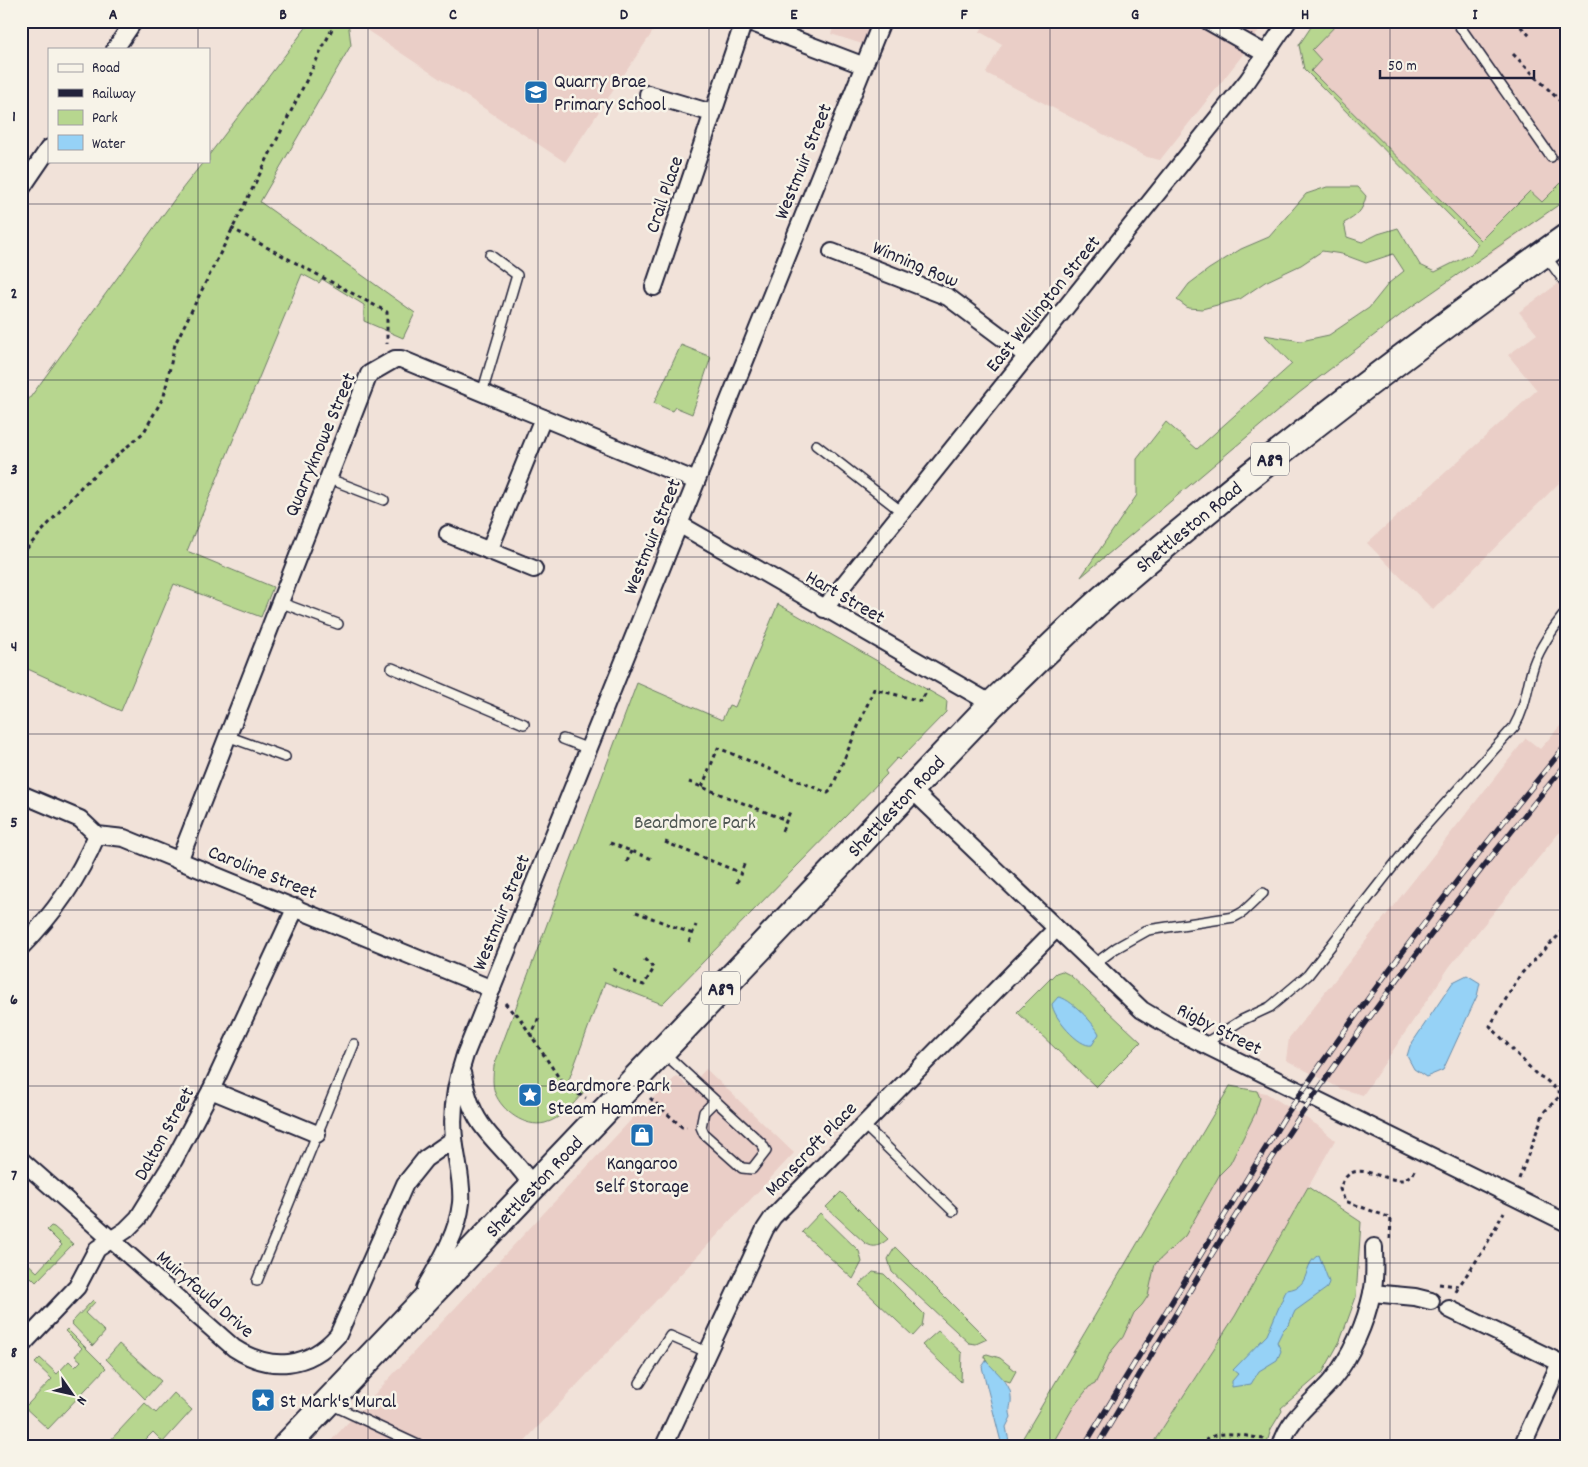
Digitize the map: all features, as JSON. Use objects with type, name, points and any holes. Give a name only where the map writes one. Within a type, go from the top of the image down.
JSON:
[{"type":"main road","name":"Shettleston Road","points":[[286,1446],[992,704],[1108,594],[1247,476],[1392,364],[1567,236]]},
{"type":"street","points":[[116,48],[134,21]]},
{"type":"street","points":[[745,21],[862,66]]},
{"type":"street","name":"Crail Place","points":[[654,288],[712,113],[745,21]]},
{"type":"street","name":"Westmuir Street","points":[[410,1316],[434,1272],[458,1220],[462,1189],[454,1139],[454,1100],[461,1068],[862,66],[882,21]]},
{"type":"street","points":[[1208,21],[1266,54]]},
{"type":"street","name":"East Wellington Street","points":[[824,609],[1248,80],[1288,21]]},
{"type":"street","points":[[648,94],[712,113]]},
{"type":"street","points":[[21,189],[48,149]]},
{"type":"street","name":"Winning Row","points":[[832,252],[948,296],[1027,356]]},
{"type":"street","points":[[387,364],[401,359],[696,481]]},
{"type":"street","name":"Quarryknowe Street","points":[[179,860],[365,380],[369,374],[387,364]]},
{"type":"street","points":[[489,551],[543,418]]},
{"type":"street","name":"Hart Street","points":[[679,524],[992,704]]},
{"type":"street","points":[[448,534],[534,569]]},
{"type":"street","name":"Rigby Street","points":[[911,789],[1142,1010],[1204,1044],[1567,1223]]},
{"type":"street","points":[[21,794],[80,819],[96,836],[76,880],[57,908],[21,947]]},
{"type":"street","name":"Caroline Street","points":[[96,836],[124,838],[492,989]]},
{"type":"street","name":"Dalton Street","points":[[21,1346],[71,1294],[81,1280],[93,1255],[111,1239],[126,1230],[138,1218],[174,1160],[211,1090],[296,907]]},
{"type":"street","name":"Manscroft Place","points":[[664,1446],[764,1229],[772,1217],[1056,929]]},
{"type":"street","points":[[461,1068],[473,1110],[482,1125],[525,1173],[533,1188]]},
{"type":"street","points":[[211,1090],[317,1134]]},
{"type":"street","name":"Muiryfauld Drive","points":[[21,1160],[234,1348],[250,1358],[267,1363],[297,1362],[320,1352],[338,1335],[405,1184],[425,1159],[454,1139]]},
{"type":"street","points":[[1282,1444],[1295,1416],[1332,1380],[1344,1363],[1356,1338],[1372,1293],[1374,1247]]},
{"type":"street","points":[[1372,1293],[1415,1297],[1431,1301]]},
{"type":"street","points":[[1449,1309],[1563,1365],[1522,1446]]},
{"type":"lane","points":[[1456,21],[1551,157]]},
{"type":"lane","points":[[1544,253],[1567,284]]},
{"type":"lane","points":[[482,392],[517,275],[490,255]]},
{"type":"lane","points":[[816,445],[902,512]]},
{"type":"lane","points":[[327,478],[384,500]]},
{"type":"lane","points":[[279,602],[338,624]]},
{"type":"lane","points":[[1204,1044],[1242,1020],[1270,1007],[1308,975],[1419,833],[1514,727],[1524,708],[1534,665],[1541,649],[1567,611]]},
{"type":"lane","points":[[392,668],[524,724]]},
{"type":"lane","points":[[227,736],[285,757]]},
{"type":"lane","points":[[563,739],[589,749]]},
{"type":"lane","points":[[1093,965],[1116,948],[1148,930],[1234,917],[1243,912],[1263,893]]},
{"type":"lane","points":[[257,1281],[354,1044]]},
{"type":"lane","points":[[662,1051],[762,1144],[766,1151],[752,1169],[742,1168],[704,1134],[701,1127],[704,1112],[715,1100]]},
{"type":"lane","points":[[863,1124],[953,1211]]},
{"type":"lane","points":[[640,1383],[670,1336],[707,1352]]},
{"type":"lane","points":[[328,1402],[409,1443],[420,1446]]},
{"type":"path","points":[[21,555],[82,486],[144,432],[164,396],[175,344],[231,228],[336,21]]},
{"type":"path","points":[[1515,21],[1530,36]]},
{"type":"path","points":[[1513,54],[1567,108]]},
{"type":"path","points":[[231,228],[388,312],[387,364]]},
{"type":"path","points":[[702,787],[718,748],[828,793],[831,790],[874,689],[921,701],[937,673]]},
{"type":"path","points":[[689,782],[786,820]]},
{"type":"path","points":[[782,830],[791,809]]},
{"type":"path","points":[[665,842],[741,873]]},
{"type":"path","points":[[610,843],[652,859]]},
{"type":"path","points":[[627,862],[631,851]]},
{"type":"path","points":[[737,882],[745,862]]},
{"type":"path","points":[[636,912],[693,934]]},
{"type":"path","points":[[1449,1309],[1459,1286],[1483,1251],[1512,1196],[1544,1112],[1565,1097],[1545,1079],[1537,1075],[1490,1026],[1520,975],[1567,922]]},
{"type":"path","points":[[689,942],[696,925]]},
{"type":"path","points":[[613,969],[634,982],[644,985],[654,968],[644,959]]},
{"type":"path","points":[[492,989],[516,1014],[565,1087],[609,1108]]},
{"type":"path","points":[[531,1037],[539,1017]]},
{"type":"path","points":[[632,1082],[682,1127],[701,1127]]},
{"type":"path","points":[[653,1115],[661,1107]]},
{"type":"path","points":[[1374,1247],[1390,1247],[1391,1218],[1345,1201],[1340,1189],[1342,1181],[1348,1174],[1356,1171],[1397,1180],[1407,1179],[1413,1174],[1421,1152]]},
{"type":"path","points":[[1431,1301],[1435,1284],[1459,1286]]},
{"type":"path","points":[[1200,1446],[1212,1435],[1220,1434],[1282,1444]]},
{"type":"shaded area","name":"Quarry Brae Primary School","points":[[353,21],[660,21],[565,162]]},
{"type":"shaded area","points":[[836,21],[893,21],[881,50],[831,34]]},
{"type":"shaded area","points":[[986,21],[1265,21],[1241,57],[1160,160],[1147,157],[986,73],[1002,44],[980,32]]},
{"type":"shaded area","points":[[1315,21],[1567,21],[1567,199],[1489,255],[1304,69],[1299,45]]},
{"type":"shaded area","points":[[1567,277],[1567,475],[1433,610],[1367,543],[1537,390],[1508,355],[1537,334],[1519,312]]},
{"type":"shaded area","points":[[1567,718],[1567,823],[1450,966],[1363,1095],[1341,1089],[1286,1060],[1289,1038],[1526,738],[1540,749]]},
{"type":"shaded area","points":[[706,1069],[794,1153],[520,1446],[326,1446],[644,1106],[677,1076],[689,1087]]},
{"type":"shaded area","points":[[1257,1091],[1266,1093],[1317,1125],[1335,1140],[1235,1316],[1151,1446],[1049,1446]]},
{"type":"green space","points":[[311,21],[348,21],[351,45],[260,202],[415,313],[403,338],[364,321],[364,305],[322,279],[319,283],[302,274],[187,551],[273,587],[261,617],[174,584],[121,711],[21,666],[21,410],[182,189],[203,162],[210,162],[210,154]]},
{"type":"green space","points":[[1315,21],[1340,21],[1312,50],[1321,60],[1311,71],[1481,240],[1530,191],[1542,202],[1566,178],[1567,199],[1411,307],[1299,393],[1081,577],[1137,495],[1137,459],[1166,422],[1197,449],[1292,364],[1264,335],[1301,341],[1329,335],[1369,308],[1389,283],[1404,271],[1393,254],[1366,263],[1342,254],[1322,251],[1301,265],[1265,282],[1240,299],[1202,309],[1188,308],[1177,300],[1189,284],[1241,249],[1269,237],[1306,194],[1327,187],[1358,187],[1366,196],[1359,213],[1344,223],[1347,237],[1362,242],[1378,234],[1398,228],[1420,265],[1435,272],[1471,254],[1478,244],[1304,69],[1299,45]]},
{"type":"green space","points":[[681,345],[711,357],[692,414],[675,407],[672,411],[654,403]]},
{"type":"green space","name":"Beardmore Park","points":[[778,604],[947,701],[946,712],[899,760],[897,758],[885,771],[887,774],[662,1004],[605,982],[567,1085],[584,1092],[566,1110],[551,1121],[537,1124],[515,1117],[498,1100],[495,1093],[493,1086],[494,1066],[637,683],[722,720],[729,705],[735,707]]},
{"type":"green space","points":[[1062,971],[1070,975],[1141,1042],[1096,1087],[1017,1012],[1056,973]]},
{"type":"green space","points":[[1230,1086],[1257,1091],[1260,1098],[1255,1114],[1230,1164],[1220,1174],[1185,1236],[1155,1264],[1148,1296],[1134,1313],[1123,1337],[1110,1353],[1095,1384],[1089,1387],[1074,1406],[1051,1446],[1018,1446]]},
{"type":"green space","points":[[1308,1187],[1361,1222],[1356,1297],[1340,1341],[1323,1372],[1281,1408],[1282,1411],[1271,1429],[1266,1446],[1151,1446],[1235,1316]]},
{"type":"green space","points":[[841,1192],[888,1239],[877,1246],[868,1245],[826,1207]]},
{"type":"green space","points":[[820,1213],[859,1251],[862,1262],[853,1279],[802,1232]]},
{"type":"green space","points":[[51,1226],[73,1244],[36,1282],[31,1277],[22,1287],[21,1257],[37,1272],[62,1245],[47,1230]]},
{"type":"green space","points":[[895,1247],[987,1339],[976,1344],[969,1343],[892,1272],[888,1259]]},
{"type":"green space","points":[[873,1272],[884,1274],[924,1314],[922,1326],[913,1336],[859,1285]]},
{"type":"green space","points":[[93,1300],[95,1302],[85,1313],[105,1332],[93,1346],[71,1323]]},
{"type":"green space","points":[[67,1329],[106,1368],[48,1429],[21,1404],[21,1400],[27,1405],[52,1379],[35,1363],[40,1358],[57,1374],[69,1361],[75,1367],[81,1361],[75,1356],[82,1348],[65,1331]]},
{"type":"green space","points":[[938,1331],[962,1353],[961,1382],[922,1345]]},
{"type":"green space","points":[[119,1344],[161,1381],[145,1399],[106,1359]]},
{"type":"green space","points":[[987,1354],[1000,1358],[1016,1371],[1010,1382],[1006,1381],[991,1368],[984,1355]]},
{"type":"green space","points":[[174,1393],[192,1410],[163,1442],[153,1432],[144,1441],[145,1446],[105,1446],[145,1403],[156,1413]]},
{"type":"water","points":[[1467,975],[1480,983],[1477,996],[1443,1070],[1426,1077],[1414,1069],[1407,1056],[1410,1046],[1453,982]]},
{"type":"water","points":[[1058,997],[1075,1006],[1097,1030],[1099,1034],[1092,1045],[1080,1042],[1057,1016],[1052,1004]]},
{"type":"water","points":[[1319,1255],[1329,1282],[1327,1288],[1295,1311],[1277,1342],[1281,1351],[1277,1360],[1259,1371],[1251,1384],[1232,1387],[1232,1381],[1238,1374],[1233,1370],[1267,1335],[1285,1293],[1287,1290],[1300,1285],[1310,1264]]},
{"type":"water","points":[[986,1361],[1002,1378],[1010,1392],[1011,1417],[1006,1427],[1010,1446],[1002,1446],[982,1367]]},
{"type":"railway","points":[[1084,1446],[1284,1118],[1317,1070],[1421,928],[1567,744]]},
{"type":"railway","points":[[1097,1446],[1221,1240],[1298,1119],[1428,938],[1567,763]]},
{"type":"place","name":"Quarry Brae Primary School","points":[[536,92]]},
{"type":"place","name":"Beardmore Park Steam Hammer","points":[[530,1095]]},
{"type":"place","name":"Kangaroo Self Storage","points":[[642,1135]]},
{"type":"place","name":"St Mark's Mural","points":[[263,1400]]}]
